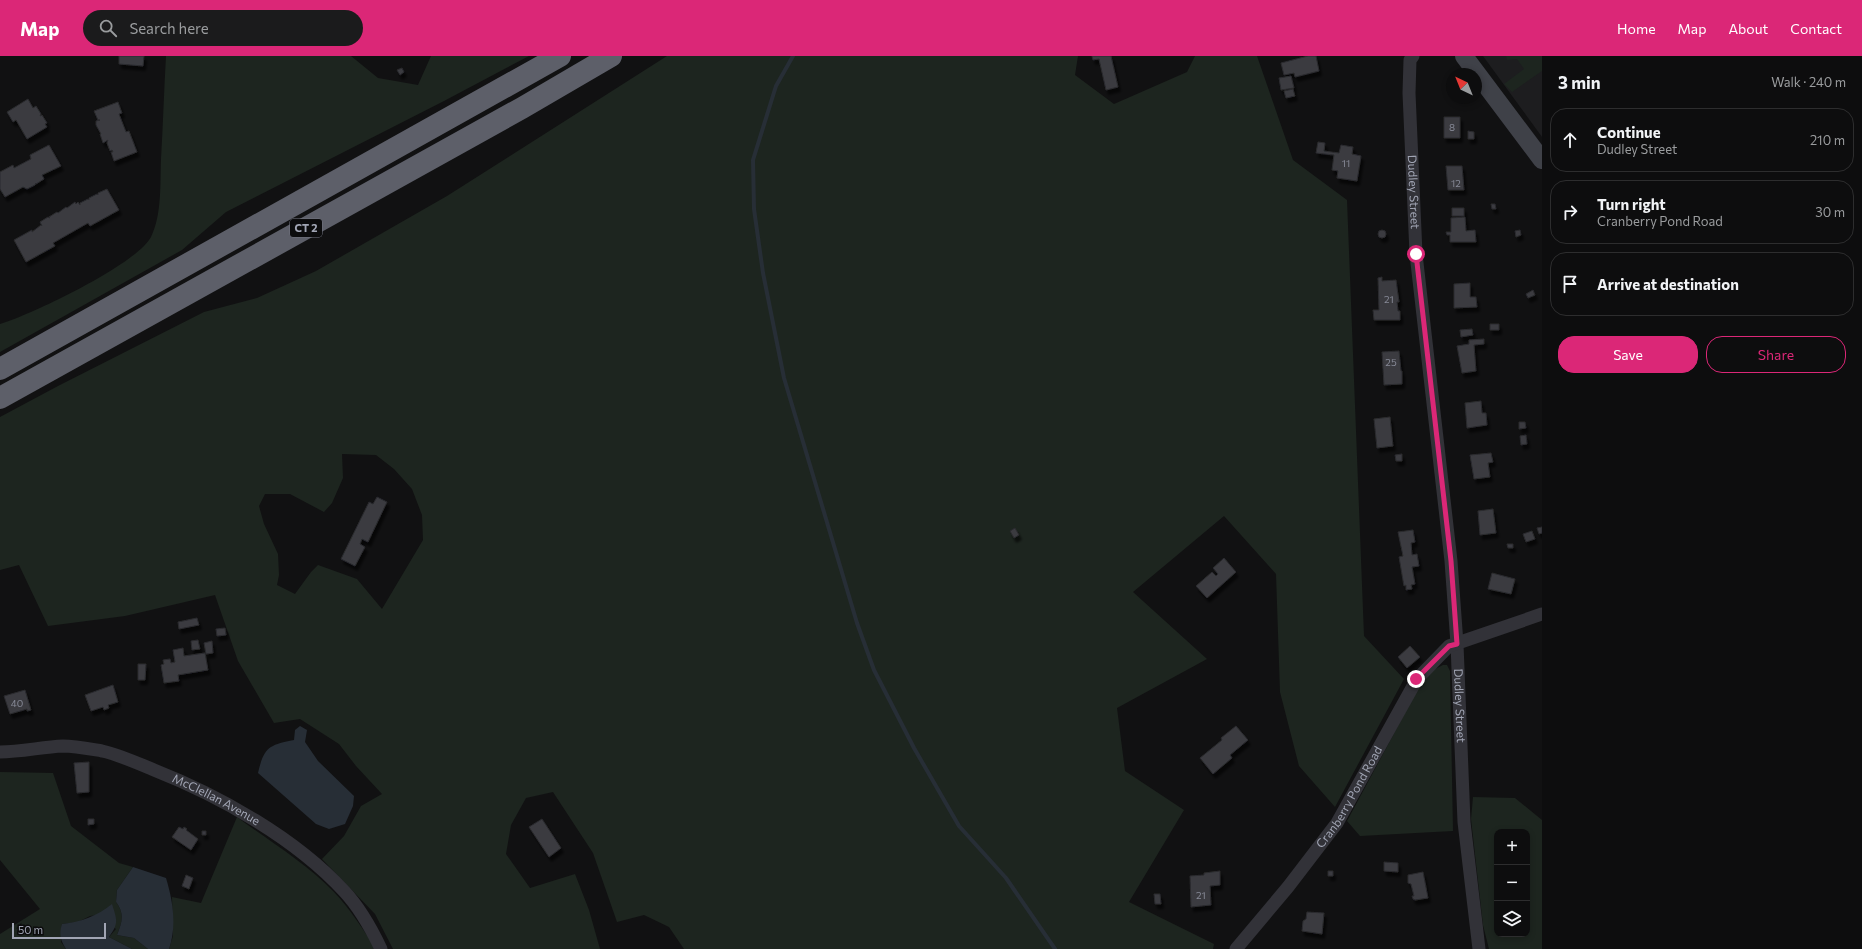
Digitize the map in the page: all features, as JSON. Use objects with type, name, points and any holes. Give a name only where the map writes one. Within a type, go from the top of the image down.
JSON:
[{"type":"highway","name":"CT 2","points":[[0,369],[560,56]]},
{"type":"highway","name":"CT 2","points":[[0,398],[522,108],[611,56]]},
{"type":"main road","points":[[1464,56],[1542,160]]},
{"type":"street","name":"Dudley Street","points":[[1413,56],[1410,60],[1409,93],[1416,254],[1451,561],[1457,644],[1464,822],[1479,949]]},
{"type":"street","name":"Cranberry Pond Road","points":[[1236,949],[1288,887],[1337,823],[1416,679],[1449,646],[1542,614]]},
{"type":"street","name":"McClellan Avenue","points":[[0,752],[21,752],[64,746],[103,752],[189,784],[232,807],[291,845],[324,871],[344,891],[367,920],[381,949]]},
{"type":"shaded area","points":[[166,56],[351,56],[378,78],[418,85],[431,56],[529,56],[226,212],[182,250],[0,352],[0,324],[58,300],[105,274],[126,261],[142,248],[151,237],[155,228],[160,199]]},
{"type":"shaded area","points":[[667,56],[1078,56],[1075,75],[1114,104],[1187,72],[1195,56],[1257,56],[1293,160],[1347,200],[1364,636],[1404,679],[1335,807],[1299,766],[1280,692],[1276,574],[1224,516],[1133,592],[1207,659],[1117,708],[1125,771],[1184,810],[1129,902],[1214,944],[1213,949],[684,949],[669,927],[644,915],[617,922],[593,853],[553,792],[526,798],[511,825],[506,854],[530,888],[575,874],[589,910],[600,949],[393,949],[375,914],[322,859],[344,836],[361,806],[382,794],[356,766],[339,744],[300,719],[274,723],[238,661],[215,595],[125,616],[48,626],[19,565],[0,570],[0,417],[204,312],[257,298],[316,271],[447,196]],"holes":[[[342,454],[376,455],[394,469],[412,489],[422,515],[423,540],[382,609],[357,579],[318,565],[295,594],[277,585],[279,575],[278,554],[264,524],[259,506],[265,494],[290,494],[324,512],[332,503],[343,478]]]},
{"type":"shaded area","points":[[1483,56],[1542,56],[1542,137]]},
{"type":"shaded area","points":[[1506,56],[1542,56],[1542,71],[1512,92],[1504,84],[1524,69],[1517,59],[1507,60]]},
{"type":"shaded area","points":[[1443,665],[1447,665],[1450,671],[1453,831],[1360,836],[1347,821],[1419,687],[1433,670]]},
{"type":"shaded area","points":[[300,726],[307,730],[305,742],[318,761],[354,796],[353,806],[345,824],[329,829],[316,824],[258,773],[265,752],[273,746],[294,740],[295,730]]},
{"type":"shaded area","points":[[0,772],[53,773],[71,826],[119,863],[133,867],[117,890],[116,902],[121,910],[122,918],[117,935],[134,938],[148,949],[132,949],[109,937],[116,929],[97,915],[90,916],[78,922],[62,924],[61,942],[66,949],[0,949],[0,934],[40,909],[0,860]]},
{"type":"shaded area","points":[[1473,797],[1515,798],[1542,820],[1542,949],[1489,949],[1483,925],[1471,819]]},
{"type":"shaded area","points":[[237,817],[312,871],[323,881],[345,905],[376,949],[169,949],[173,936],[172,897],[201,903]]},
{"type":"shaded area","points":[[133,867],[166,878],[171,896],[173,914],[173,931],[169,949],[148,949],[134,938],[117,935],[122,914],[116,902],[117,890]]},
{"type":"shaded area","points":[[112,904],[116,925],[109,937],[132,949],[66,949],[62,943],[61,937],[62,924],[88,918],[101,912]]},
{"type":"building","points":[[119,56],[144,56],[143,66],[119,64]]},
{"type":"building","points":[[1092,56],[1111,56],[1118,87],[1106,90],[1099,59],[1093,60]]},
{"type":"building","points":[[1308,56],[1316,56],[1319,71],[1295,77],[1294,73],[1284,75],[1281,63]]},
{"type":"building","points":[[402,68],[404,72],[400,75],[397,70]]},
{"type":"building","points":[[1291,76],[1294,88],[1281,90],[1279,78]]},
{"type":"building","points":[[1293,89],[1295,96],[1286,98],[1284,91]]},
{"type":"building","points":[[28,99],[33,108],[36,106],[41,114],[40,116],[42,115],[47,123],[45,124],[47,127],[27,139],[16,120],[13,122],[7,112]]},
{"type":"building","points":[[118,102],[122,113],[119,114],[126,132],[129,131],[137,152],[114,161],[111,152],[113,152],[112,150],[110,151],[107,143],[108,140],[103,143],[101,134],[96,125],[96,121],[100,120],[98,120],[94,111]]},
{"type":"building","points":[[1444,117],[1460,117],[1460,138],[1444,138]]},
{"type":"building","points":[[1468,131],[1474,132],[1474,139],[1468,139]]},
{"type":"building","points":[[1318,142],[1325,143],[1324,151],[1339,153],[1341,145],[1353,147],[1352,154],[1361,156],[1357,181],[1337,178],[1338,171],[1332,170],[1334,155],[1316,153]]},
{"type":"building","points":[[49,145],[61,166],[42,175],[44,179],[35,185],[27,189],[23,187],[5,197],[0,189],[0,172],[13,165],[14,168],[31,159],[30,155]]},
{"type":"building","points":[[1446,166],[1462,166],[1464,190],[1448,190]]},
{"type":"building","points":[[107,189],[119,210],[90,226],[88,223],[53,243],[55,246],[26,262],[14,240],[32,230],[32,232],[41,225],[42,226],[40,222],[48,217],[50,218],[49,217],[75,202],[76,204],[78,202],[80,205],[80,203],[88,199],[89,200],[89,198],[97,194],[98,195],[98,193]]},
{"type":"building","points":[[1491,204],[1495,204],[1496,209],[1492,209]]},
{"type":"building","points":[[1452,208],[1464,208],[1464,216],[1452,216]]},
{"type":"building","points":[[1465,217],[1466,231],[1475,230],[1476,242],[1450,242],[1450,235],[1447,235],[1446,232],[1451,232],[1451,218]]},
{"type":"building","points":[[1380,230],[1384,230],[1386,234],[1384,238],[1380,238],[1378,236],[1378,232]]},
{"type":"building","points":[[1520,230],[1521,235],[1516,237],[1515,231]]},
{"type":"building","points":[[1382,277],[1382,281],[1396,280],[1400,320],[1374,320],[1373,310],[1379,310],[1378,278]]},
{"type":"building","points":[[1470,283],[1470,297],[1476,297],[1477,307],[1454,308],[1454,284]]},
{"type":"building","points":[[1533,290],[1535,295],[1528,298],[1526,294]]},
{"type":"building","points":[[1490,324],[1499,324],[1499,330],[1490,330]]},
{"type":"building","points":[[1472,329],[1473,335],[1461,337],[1460,330]]},
{"type":"building","points":[[1484,339],[1484,344],[1474,345],[1476,371],[1462,373],[1457,346],[1469,344],[1469,340]]},
{"type":"building","points":[[1399,351],[1402,384],[1384,385],[1382,352]]},
{"type":"building","points":[[1481,401],[1482,413],[1486,413],[1487,425],[1467,428],[1465,403]]},
{"type":"building","points":[[1390,417],[1393,446],[1377,448],[1374,419]]},
{"type":"building","points":[[1519,422],[1525,422],[1526,428],[1519,429]]},
{"type":"building","points":[[1526,435],[1527,444],[1521,445],[1520,436]]},
{"type":"building","points":[[1491,453],[1493,462],[1488,463],[1490,477],[1474,479],[1470,455]]},
{"type":"building","points":[[1402,454],[1402,461],[1396,461],[1395,455]]},
{"type":"building","points":[[377,497],[387,502],[368,542],[362,539],[360,544],[365,547],[355,566],[341,559],[369,502],[373,504]]},
{"type":"building","points":[[1493,509],[1496,533],[1480,535],[1478,511]]},
{"type":"building","points":[[1542,527],[1542,533],[1539,534],[1537,528]]},
{"type":"building","points":[[1015,528],[1019,535],[1014,538],[1010,531]]},
{"type":"building","points":[[1413,530],[1415,542],[1411,543],[1412,555],[1417,554],[1419,566],[1412,567],[1415,584],[1411,585],[1412,589],[1406,590],[1399,557],[1403,556],[1398,532]]},
{"type":"building","points":[[1532,531],[1535,539],[1526,542],[1523,534]]},
{"type":"building","points":[[1507,544],[1513,544],[1513,548],[1508,548]]},
{"type":"building","points":[[1224,558],[1236,572],[1207,598],[1196,586],[1212,572],[1216,576],[1218,574],[1213,568]]},
{"type":"building","points":[[1492,573],[1515,579],[1511,594],[1488,589]]},
{"type":"building","points":[[197,618],[199,625],[179,629],[178,622]]},
{"type":"building","points":[[225,628],[226,635],[217,636],[216,629]]},
{"type":"building","points":[[198,640],[200,649],[192,650],[191,641]]},
{"type":"building","points":[[212,641],[213,653],[206,654],[204,643]]},
{"type":"building","points":[[1410,646],[1420,657],[1407,668],[1398,657]]},
{"type":"building","points":[[183,648],[184,656],[205,653],[208,670],[178,675],[179,681],[164,683],[161,665],[164,664],[163,660],[170,659],[171,663],[175,662],[173,650]]},
{"type":"building","points":[[138,664],[146,664],[145,680],[138,680]]},
{"type":"building","points":[[113,685],[118,702],[108,705],[109,708],[104,710],[103,707],[91,711],[85,695]]},
{"type":"building","points":[[25,690],[31,710],[27,711],[27,709],[10,714],[4,696]]},
{"type":"building","points":[[1236,726],[1248,740],[1230,755],[1232,758],[1213,774],[1200,758]]},
{"type":"building","points":[[89,762],[89,792],[77,793],[74,763]]},
{"type":"building","points":[[88,819],[94,819],[94,824],[88,825]]},
{"type":"building","points":[[542,819],[561,848],[549,857],[529,827]]},
{"type":"building","points":[[179,827],[183,829],[184,827],[198,839],[191,850],[172,837]]},
{"type":"building","points":[[202,831],[206,831],[206,835],[202,835]]},
{"type":"building","points":[[1384,862],[1398,863],[1398,872],[1384,871]]},
{"type":"building","points":[[1220,871],[1220,885],[1210,886],[1211,905],[1191,907],[1190,876],[1204,875],[1204,873]]},
{"type":"building","points":[[1328,871],[1333,871],[1333,876],[1328,876]]},
{"type":"building","points":[[1423,872],[1428,898],[1415,900],[1412,896],[1414,896],[1411,884],[1408,883],[1408,875]]},
{"type":"building","points":[[186,875],[193,878],[189,889],[182,886]]},
{"type":"building","points":[[1154,894],[1160,894],[1161,904],[1155,904]]},
{"type":"building","points":[[1307,912],[1324,913],[1322,934],[1302,931],[1303,921],[1306,919]]},
{"type":"waterway","points":[[793,56],[776,86],[753,160],[754,209],[763,273],[784,378],[857,623],[874,670],[914,748],[959,826],[1006,878],[1055,949]]},
{"type":"route","points":[[1416,254],[1451,561],[1457,644],[1449,646],[1416,679]]}]
